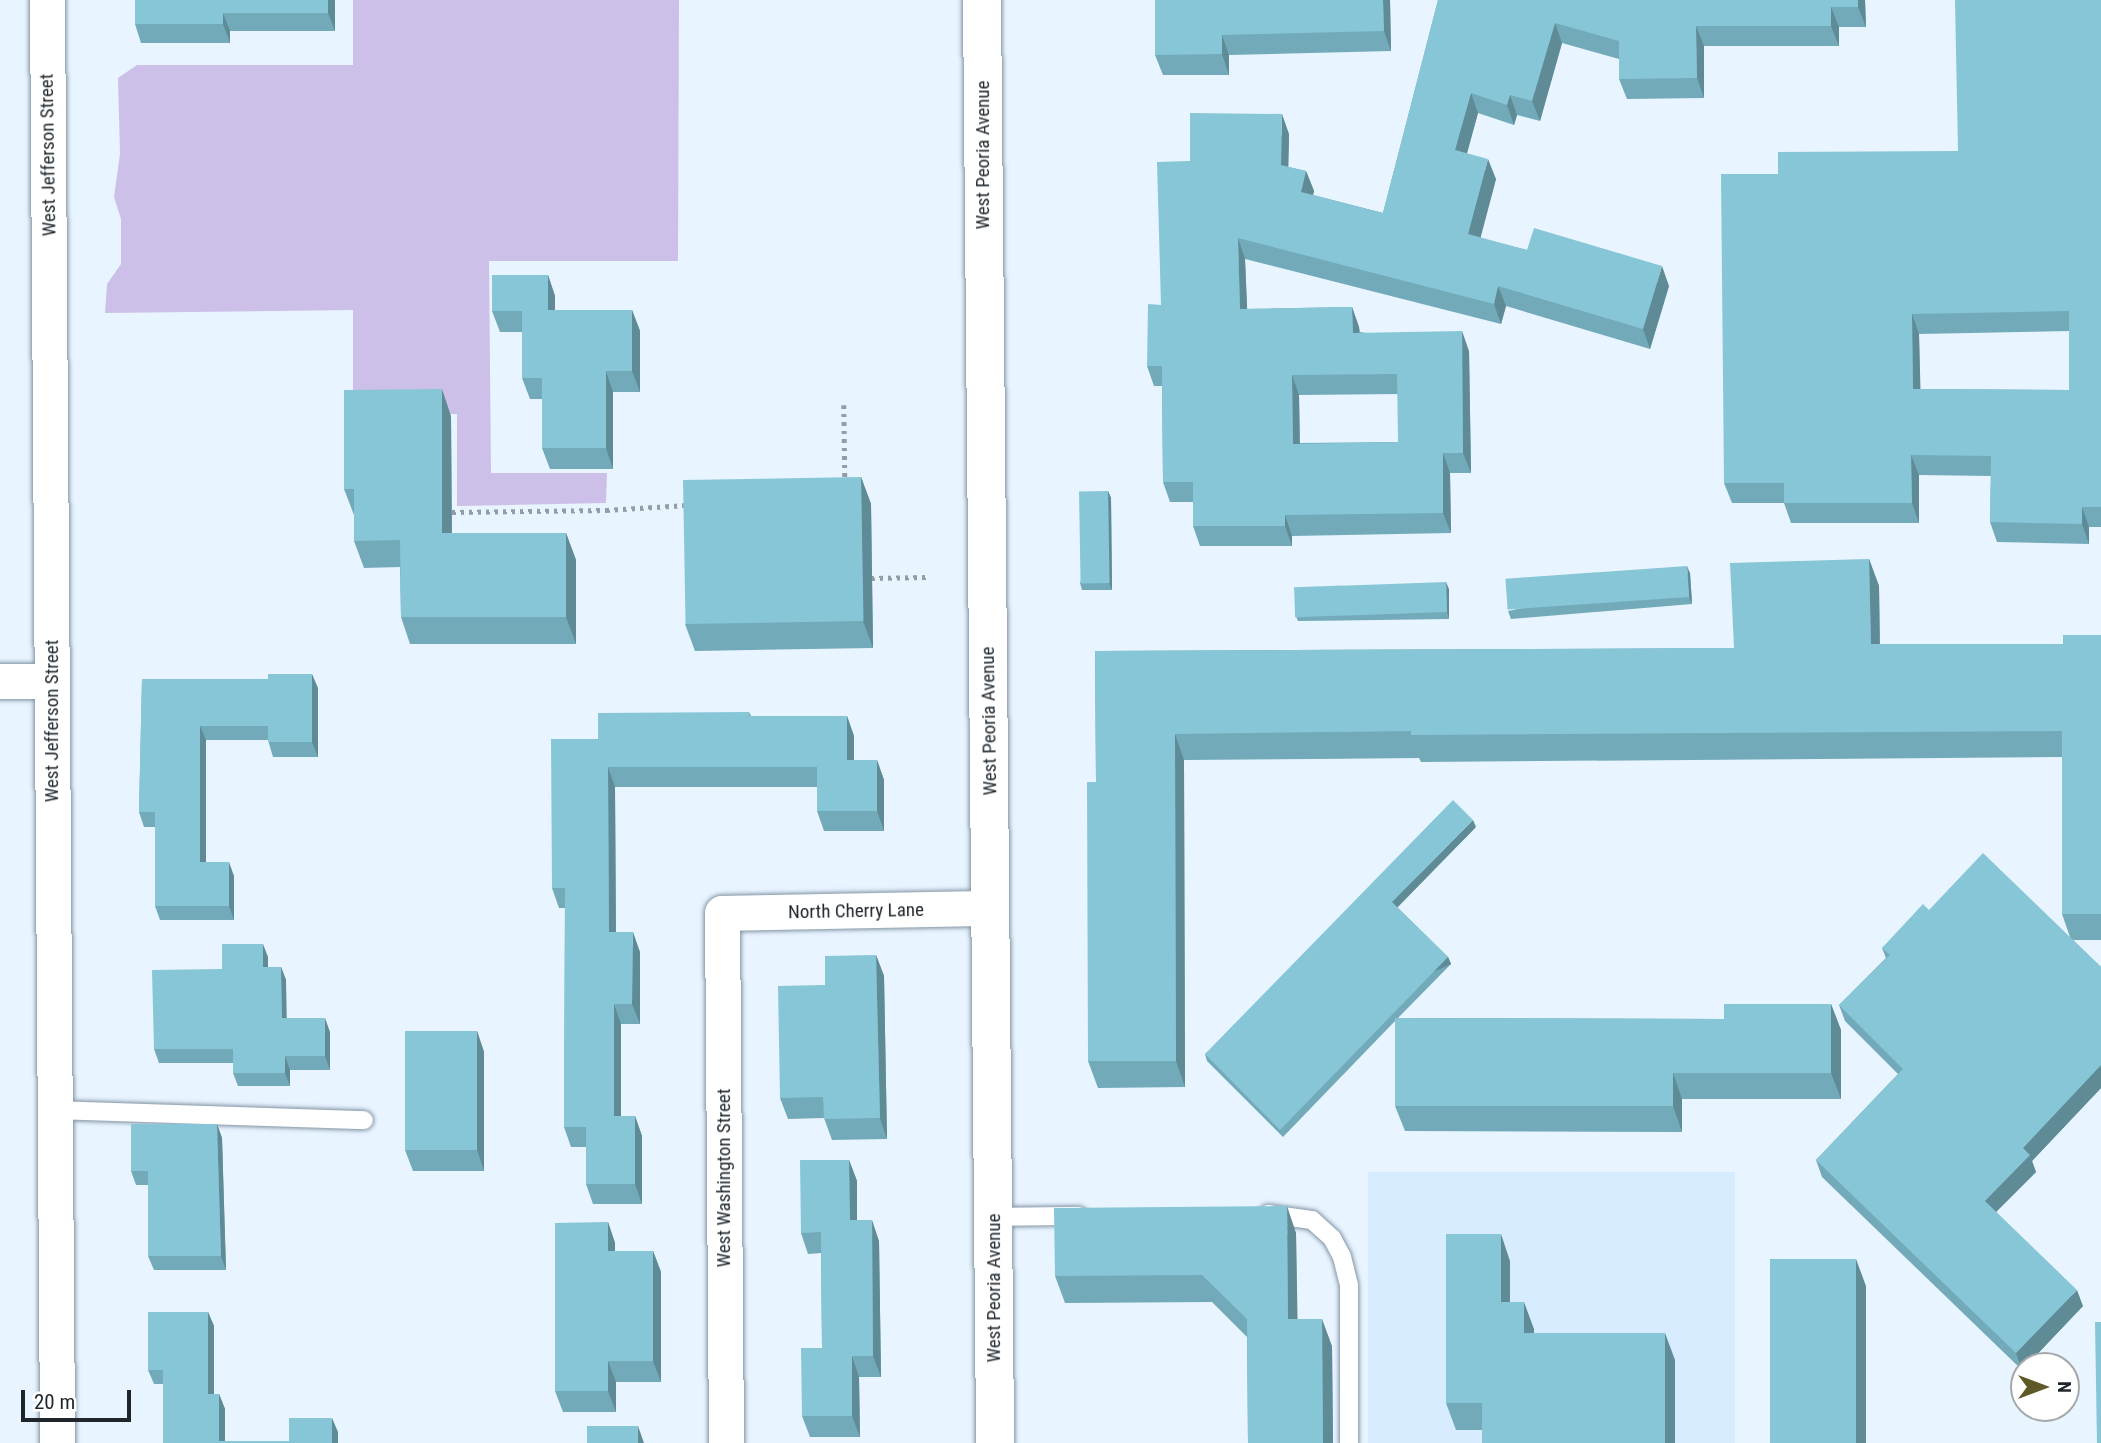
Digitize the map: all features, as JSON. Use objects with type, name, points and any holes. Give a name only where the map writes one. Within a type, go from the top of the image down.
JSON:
[{"type":"main road","name":"West Peoria Avenue","points":[[982,0],[996,1443]]},
{"type":"street","name":"West Jefferson Street","points":[[47,0],[57,1443]]},
{"type":"street","points":[[0,681],[52,681]]},
{"type":"street","name":"North Cherry Lane","points":[[722,913],[991,908]]},
{"type":"street","name":"West Washington Street","points":[[722,913],[726,1443]]},
{"type":"lane","points":[[55,1110],[364,1120]]},
{"type":"lane","points":[[1256,1214],[1284,1214],[1312,1220],[1332,1238],[1342,1257],[1349,1285],[1349,1443]]},
{"type":"lane","points":[[994,1217],[1091,1216]]},
{"type":"path","points":[[844,405],[845,487]]},
{"type":"path","points":[[452,512],[618,510],[693,504]]},
{"type":"path","points":[[872,578],[928,577]]},
{"type":"shaded area","points":[[353,0],[679,0],[678,261],[489,261],[491,473],[607,473],[606,503],[457,506],[457,414],[353,414],[353,310],[105,313],[107,284],[121,264],[121,219],[114,197],[120,154],[118,78],[137,65],[353,65]]},
{"type":"shaded area","points":[[1368,1172],[1735,1172],[1735,1443],[1368,1443]]},
{"type":"building","points":[[135,0],[328,0],[328,13],[223,13],[223,24],[135,24]]},
{"type":"building","points":[[1155,0],[1383,0],[1384,31],[1222,35],[1222,54],[1155,55]]},
{"type":"building","points":[[1438,0],[1858,0],[1858,7],[1831,7],[1831,26],[1696,26],[1697,78],[1619,79],[1619,41],[1555,23],[1532,101],[1510,95],[1507,105],[1471,93],[1455,150],[1488,159],[1468,234],[1527,250],[1534,228],[1662,266],[1643,329],[1498,286],[1494,304],[1238,238],[1240,309],[1352,307],[1353,333],[1462,331],[1463,453],[1443,453],[1443,513],[1285,515],[1285,526],[1193,526],[1193,482],[1163,482],[1162,366],[1147,366],[1148,304],[1161,305],[1157,162],[1190,161],[1190,113],[1282,114],[1281,165],[1306,171],[1301,192],[1383,213]],"holes":[[[1397,374],[1398,442],[1293,444],[1292,375]]]},
{"type":"building","points":[[1955,0],[2101,0],[2101,507],[2082,507],[2082,524],[1990,522],[1991,456],[1911,455],[1912,503],[1784,503],[1784,483],[1724,483],[1721,174],[1778,174],[1778,152],[1958,151]],"holes":[[[2069,311],[2069,390],[1913,389],[1912,314]]]},
{"type":"building","points":[[492,275],[548,275],[548,310],[632,310],[632,371],[606,371],[606,448],[542,448],[542,378],[522,378],[522,311],[492,311]]},
{"type":"building","points":[[442,389],[442,533],[566,533],[566,617],[401,617],[400,540],[354,541],[354,489],[344,489],[344,390]]},
{"type":"building","points":[[861,477],[864,621],[686,624],[683,480]]},
{"type":"building","points":[[1108,491],[1110,583],[1081,583],[1079,492]]},
{"type":"building","points":[[1869,559],[1871,644],[2063,644],[2063,635],[2101,635],[2101,914],[2062,914],[2062,731],[1411,735],[1411,731],[1175,734],[1176,1061],[1088,1061],[1087,782],[1096,782],[1095,651],[1734,648],[1730,563]]},
{"type":"building","points":[[1687,566],[1689,597],[1508,610],[1505,579]]},
{"type":"building","points":[[1446,582],[1447,612],[1295,617],[1294,587]]},
{"type":"building","points":[[268,674],[312,674],[312,742],[268,742],[268,726],[200,726],[200,862],[229,862],[229,906],[155,906],[155,812],[139,812],[142,679],[268,679]]},
{"type":"building","points":[[749,712],[749,716],[847,716],[847,760],[877,760],[877,811],[817,811],[817,767],[608,767],[609,932],[633,932],[632,1004],[614,1004],[614,1116],[635,1116],[635,1184],[586,1184],[586,1127],[564,1127],[565,888],[552,888],[551,739],[598,739],[598,713]]},
{"type":"building","points":[[1453,800],[1473,820],[1392,902],[1448,957],[1280,1130],[1205,1054]]},
{"type":"building","points":[[1983,853],[2101,967],[2101,1065],[2023,1148],[2030,1155],[1985,1201],[2077,1290],[2017,1352],[1816,1160],[1903,1069],[1839,1005],[1890,955],[1882,948],[1923,904],[1929,910]]},
{"type":"building","points":[[222,944],[263,944],[263,967],[281,967],[282,1018],[325,1018],[325,1056],[285,1056],[285,1073],[233,1073],[233,1049],[154,1049],[152,970],[222,969]]},
{"type":"building","points":[[876,955],[880,1118],[824,1119],[823,1097],[780,1098],[778,986],[825,985],[825,956]]},
{"type":"building","points":[[1724,1004],[1831,1004],[1831,1073],[1673,1073],[1673,1106],[1395,1106],[1395,1018],[1724,1019]]},
{"type":"building","points":[[405,1031],[477,1031],[477,1150],[405,1150]]},
{"type":"building","points":[[131,1124],[217,1124],[221,1256],[148,1256],[148,1171],[131,1171]]},
{"type":"building","points":[[800,1160],[849,1160],[850,1220],[872,1220],[873,1356],[852,1356],[852,1416],[802,1416],[801,1348],[822,1348],[821,1232],[801,1233]]},
{"type":"building","points":[[1287,1206],[1288,1319],[1322,1319],[1323,1443],[1248,1443],[1247,1319],[1202,1275],[1055,1276],[1054,1208]]},
{"type":"building","points":[[608,1222],[608,1251],[653,1251],[653,1361],[608,1361],[608,1391],[555,1391],[555,1223]]},
{"type":"building","points":[[1446,1234],[1501,1234],[1501,1302],[1524,1302],[1524,1333],[1665,1333],[1665,1443],[1482,1443],[1482,1403],[1446,1403]]},
{"type":"building","points":[[1770,1259],[1856,1259],[1856,1443],[1770,1443]]},
{"type":"building","points":[[148,1312],[208,1312],[208,1394],[219,1394],[219,1441],[289,1441],[289,1418],[332,1418],[332,1443],[163,1443],[163,1370],[148,1370]]},
{"type":"building","points":[[2095,1322],[2101,1322],[2101,1443],[2097,1443]]},
{"type":"building","points":[[587,1426],[638,1426],[638,1443],[587,1443]]}]
